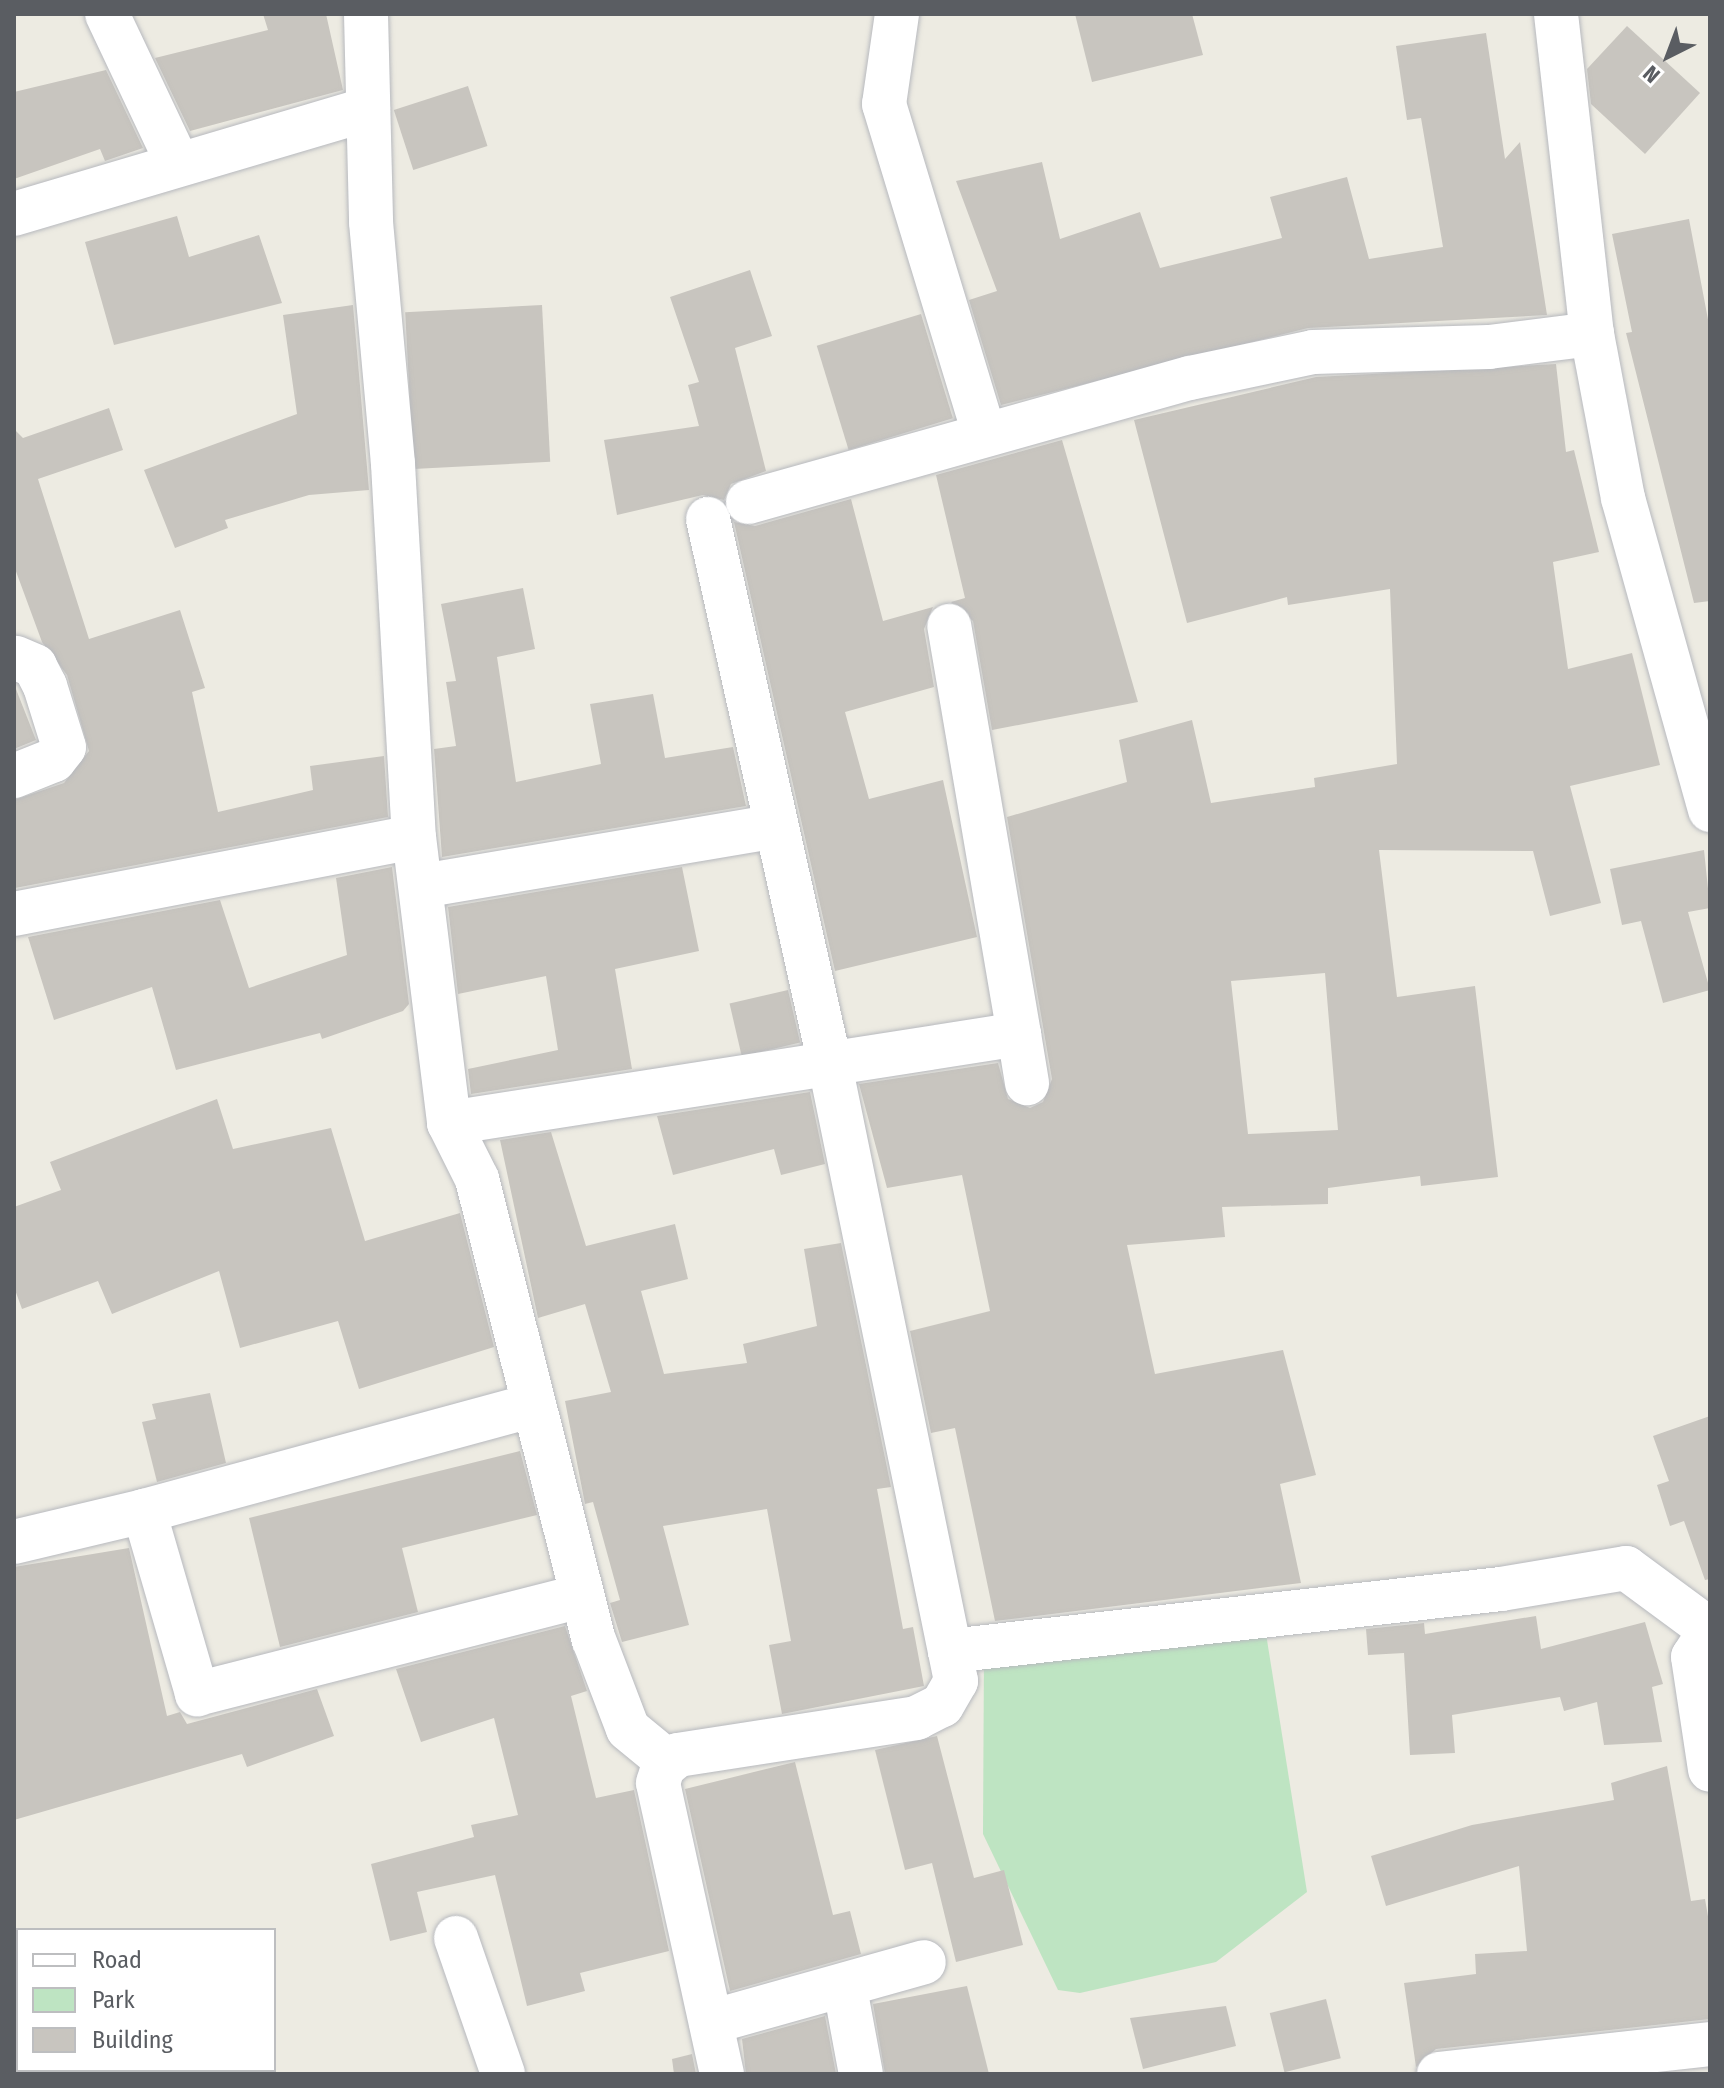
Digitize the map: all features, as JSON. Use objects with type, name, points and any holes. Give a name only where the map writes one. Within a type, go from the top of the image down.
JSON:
[{"type":"street","points":[[107,14],[176,160]]},
{"type":"street","points":[[366,14],[368,109],[414,837],[449,1123],[477,1179],[582,1596],[628,1729],[668,1762],[917,1718],[942,1705],[956,1681],[829,1060],[708,519]]},
{"type":"street","points":[[897,14],[884,104],[984,434]]},
{"type":"street","points":[[1556,14],[1592,334],[1623,498],[1710,810]]},
{"type":"street","points":[[14,214],[81,198],[176,160],[251,148],[368,109]]},
{"type":"street","points":[[748,502],[984,434],[1313,352],[1489,347],[1592,334]]},
{"type":"street","points":[[949,626],[1027,1083]]},
{"type":"street","points":[[14,776],[54,760],[64,747],[45,686],[35,666],[15,655]]},
{"type":"street","points":[[422,886],[776,826]]},
{"type":"street","points":[[14,914],[414,837]]},
{"type":"street","points":[[449,1123],[829,1060],[1019,1034]]},
{"type":"street","points":[[14,1542],[144,1511],[534,1405]]},
{"type":"street","points":[[144,1511],[197,1694],[582,1596]]},
{"type":"street","points":[[950,1651],[1501,1589],[1626,1568],[1710,1630],[1693,1657],[1710,1770]]},
{"type":"street","points":[[668,1762],[658,1783],[722,2074]]},
{"type":"street","points":[[456,1938],[503,2074]]},
{"type":"street","points":[[711,2022],[845,1988],[924,1962]]},
{"type":"street","points":[[845,1988],[861,2074]]},
{"type":"street","points":[[1439,2074],[1710,2044]]},
{"type":"green space","points":[[1264,1621],[1307,1892],[1216,1962],[1080,1993],[1058,1990],[983,1834],[984,1650]]},
{"type":"building","points":[[263,14],[326,14],[343,90],[190,131],[155,58],[268,30]]},
{"type":"building","points":[[1075,14],[1192,14],[1203,55],[1092,82]]},
{"type":"building","points":[[1627,26],[1700,93],[1645,154],[1591,104],[1587,69]]},
{"type":"building","points":[[1486,33],[1505,159],[1520,142],[1547,315],[1308,328],[1001,405],[969,300],[997,291],[956,181],[1042,162],[1060,239],[1140,212],[1160,268],[1282,238],[1270,197],[1347,177],[1369,259],[1443,247],[1421,118],[1407,120],[1396,46]]},
{"type":"building","points":[[106,70],[143,148],[105,161],[100,149],[14,179],[14,92]]},
{"type":"building","points":[[468,86],[487,146],[413,170],[394,110]]},
{"type":"building","points":[[177,216],[189,257],[259,235],[282,303],[114,345],[85,242]]},
{"type":"building","points":[[1689,219],[1710,330],[1710,601],[1694,603],[1626,333],[1632,332],[1612,234]]},
{"type":"building","points":[[750,270],[772,336],[735,348],[766,471],[731,484],[724,500],[703,495],[617,515],[604,440],[699,426],[688,385],[699,382],[670,297]]},
{"type":"building","points":[[353,305],[369,490],[309,495],[225,520],[228,528],[175,548],[144,470],[297,414],[283,315]]},
{"type":"building","points":[[542,305],[550,462],[413,469],[405,312]]},
{"type":"building","points":[[921,314],[953,418],[849,450],[817,346]]},
{"type":"building","points":[[1556,364],[1566,452],[1574,450],[1599,552],[1553,562],[1568,669],[1632,653],[1660,765],[1570,786],[1601,903],[1550,916],[1533,851],[1379,850],[1397,997],[1475,986],[1498,1177],[1421,1186],[1420,1176],[1328,1188],[1328,1204],[1222,1207],[1225,1237],[1127,1245],[1155,1374],[1283,1350],[1316,1475],[1280,1484],[1301,1583],[995,1621],[955,1428],[931,1433],[910,1331],[990,1311],[962,1175],[887,1188],[859,1084],[998,1063],[1008,1099],[1030,1108],[1043,1102],[1052,1079],[1007,817],[1127,782],[1119,740],[1192,720],[1211,803],[1315,787],[1314,778],[1397,764],[1390,589],[1288,605],[1287,597],[1187,623],[1134,420],[1316,377]],"holes":[[[1325,973],[1338,1130],[1248,1134],[1231,981]]]},
{"type":"building","points":[[109,408],[123,450],[38,479],[89,639],[180,610],[205,688],[192,692],[218,812],[313,790],[310,766],[384,756],[388,817],[15,888],[14,800],[64,783],[89,751],[67,675],[42,642],[14,566],[14,429],[23,438]]},
{"type":"building","points":[[1062,440],[1138,702],[992,730],[973,621],[951,602],[965,598],[936,475]]},
{"type":"building","points":[[851,499],[883,621],[933,607],[924,629],[934,687],[845,712],[869,799],[943,780],[977,937],[835,971],[734,522],[755,526]]},
{"type":"building","points":[[523,588],[535,649],[497,657],[516,782],[601,764],[590,704],[653,694],[665,758],[733,747],[746,806],[442,857],[434,749],[456,746],[446,682],[456,681],[441,604]]},
{"type":"building","points":[[14,684],[36,740],[14,749]]},
{"type":"building","points":[[1704,850],[1710,908],[1688,912],[1710,990],[1663,1003],[1641,921],[1622,925],[1610,869]]},
{"type":"building","points":[[392,867],[409,1004],[403,1011],[322,1039],[320,1033],[176,1070],[152,987],[54,1020],[28,937],[220,900],[249,988],[347,955],[336,878]]},
{"type":"building","points":[[682,867],[699,951],[615,969],[632,1069],[471,1094],[468,1069],[558,1050],[546,976],[458,994],[448,907]]},
{"type":"building","points":[[788,990],[800,1043],[742,1056],[730,1003]]},
{"type":"building","points":[[810,1092],[825,1164],[781,1175],[774,1149],[673,1175],[657,1116]]},
{"type":"building","points":[[217,1099],[233,1149],[331,1128],[365,1241],[460,1213],[494,1347],[359,1389],[338,1321],[240,1348],[219,1271],[112,1314],[98,1281],[22,1309],[14,1287],[14,1207],[61,1190],[50,1162]]},
{"type":"building","points":[[551,1132],[586,1246],[675,1224],[688,1279],[641,1291],[664,1374],[747,1363],[743,1344],[817,1326],[804,1249],[841,1243],[891,1487],[877,1489],[903,1629],[913,1627],[924,1686],[782,1714],[769,1645],[791,1641],[767,1509],[663,1526],[689,1625],[622,1642],[610,1603],[620,1600],[593,1502],[585,1504],[565,1401],[611,1392],[585,1304],[538,1318],[500,1140]]},
{"type":"building","points":[[210,1393],[226,1463],[157,1482],[142,1422],[156,1419],[152,1404]]},
{"type":"building","points":[[1710,1416],[1710,1579],[1705,1580],[1684,1521],[1670,1526],[1657,1485],[1669,1481],[1653,1436]]},
{"type":"building","points":[[520,1451],[537,1515],[402,1548],[418,1612],[280,1647],[249,1518]]},
{"type":"building","points":[[129,1548],[167,1716],[180,1712],[187,1724],[317,1689],[334,1736],[247,1767],[242,1754],[14,1820],[14,1567]]},
{"type":"building","points":[[1536,1616],[1541,1649],[1645,1622],[1663,1684],[1652,1687],[1662,1742],[1604,1745],[1597,1702],[1564,1711],[1560,1697],[1452,1715],[1455,1753],[1410,1755],[1404,1653],[1368,1655],[1366,1629],[1424,1623],[1425,1634]]},
{"type":"building","points":[[565,1626],[587,1691],[571,1696],[596,1798],[634,1790],[669,1951],[580,1973],[585,1991],[527,2006],[495,1875],[417,1892],[427,1932],[390,1941],[371,1864],[474,1837],[471,1825],[518,1815],[494,1718],[421,1742],[396,1669]]},
{"type":"building","points":[[937,1736],[974,1878],[1004,1870],[1023,1945],[956,1962],[932,1863],[905,1870],[875,1750]]},
{"type":"building","points":[[795,1762],[833,1915],[850,1911],[861,1954],[730,1991],[685,1789]]},
{"type":"building","points":[[1667,1766],[1691,1901],[1705,1899],[1710,1928],[1710,2019],[1436,2049],[1416,2067],[1404,1983],[1476,1974],[1475,1954],[1527,1951],[1519,1866],[1386,1906],[1371,1856],[1472,1825],[1614,1800],[1611,1783]]},
{"type":"building","points":[[967,1986],[989,2074],[885,2074],[873,2004]]},
{"type":"building","points":[[1326,1999],[1341,2058],[1284,2072],[1270,2013]]},
{"type":"building","points":[[1226,2006],[1236,2046],[1143,2069],[1130,2018]]},
{"type":"building","points":[[825,2016],[836,2074],[746,2074],[742,2039]]},
{"type":"building","points":[[692,2054],[696,2074],[674,2074],[672,2059]]}]
